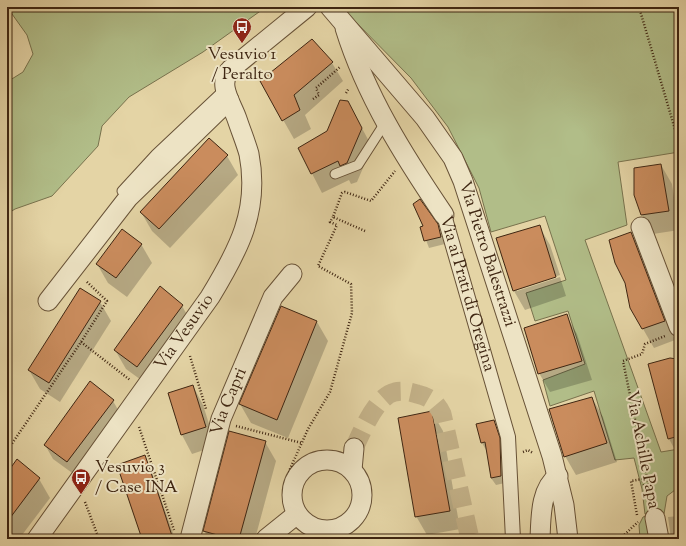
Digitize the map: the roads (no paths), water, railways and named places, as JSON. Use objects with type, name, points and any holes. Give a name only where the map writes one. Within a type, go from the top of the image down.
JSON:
[{"type":"street","points":[[48,300],[128,198],[227,95],[225,79],[228,71],[307,7]]},
{"type":"street","name":"Via Pietro Balestrazzi","points":[[330,7],[421,112],[453,158],[463,181],[558,476],[564,505],[568,539]]},
{"type":"street","name":"Via ai Prati di Oregina","points":[[343,23],[354,56],[385,123],[405,158],[444,215],[508,437],[513,539]]},
{"type":"street","name":"Via Vesuvio","points":[[38,539],[210,297],[234,259],[242,238],[250,208],[252,186],[249,154],[227,95]]},
{"type":"street","points":[[641,227],[676,331]]},
{"type":"street","name":"Via Capri","points":[[183,538],[214,419],[238,376],[273,297],[292,274]]},
{"type":"street","points":[[352,470],[354,448]]},
{"type":"street","points":[[332,460],[352,470],[362,490],[362,501],[358,512],[352,520],[342,527],[319,535],[296,514],[292,504],[291,492],[294,481],[305,468],[320,461],[332,460]]},
{"type":"street","points":[[540,539],[541,521],[546,491],[550,483],[558,476]]},
{"type":"street","name":"Via Achille Papa","points":[[654,510],[658,539]]},
{"type":"street","points":[[266,539],[296,514]]},
{"type":"lane","points":[[122,191],[156,154],[227,95]]},
{"type":"lane","points":[[335,174],[358,165],[385,123]]},
{"type":"tunnel","points":[[354,448],[370,416],[376,407],[388,395],[398,391],[422,395],[429,398],[442,414],[470,539]]},
{"type":"place","name":"Vesuvio 1 / Peralto","points":[[242,44]]},
{"type":"place","name":"Vesuvio 3 / Case INA","points":[[81,495]]}]
